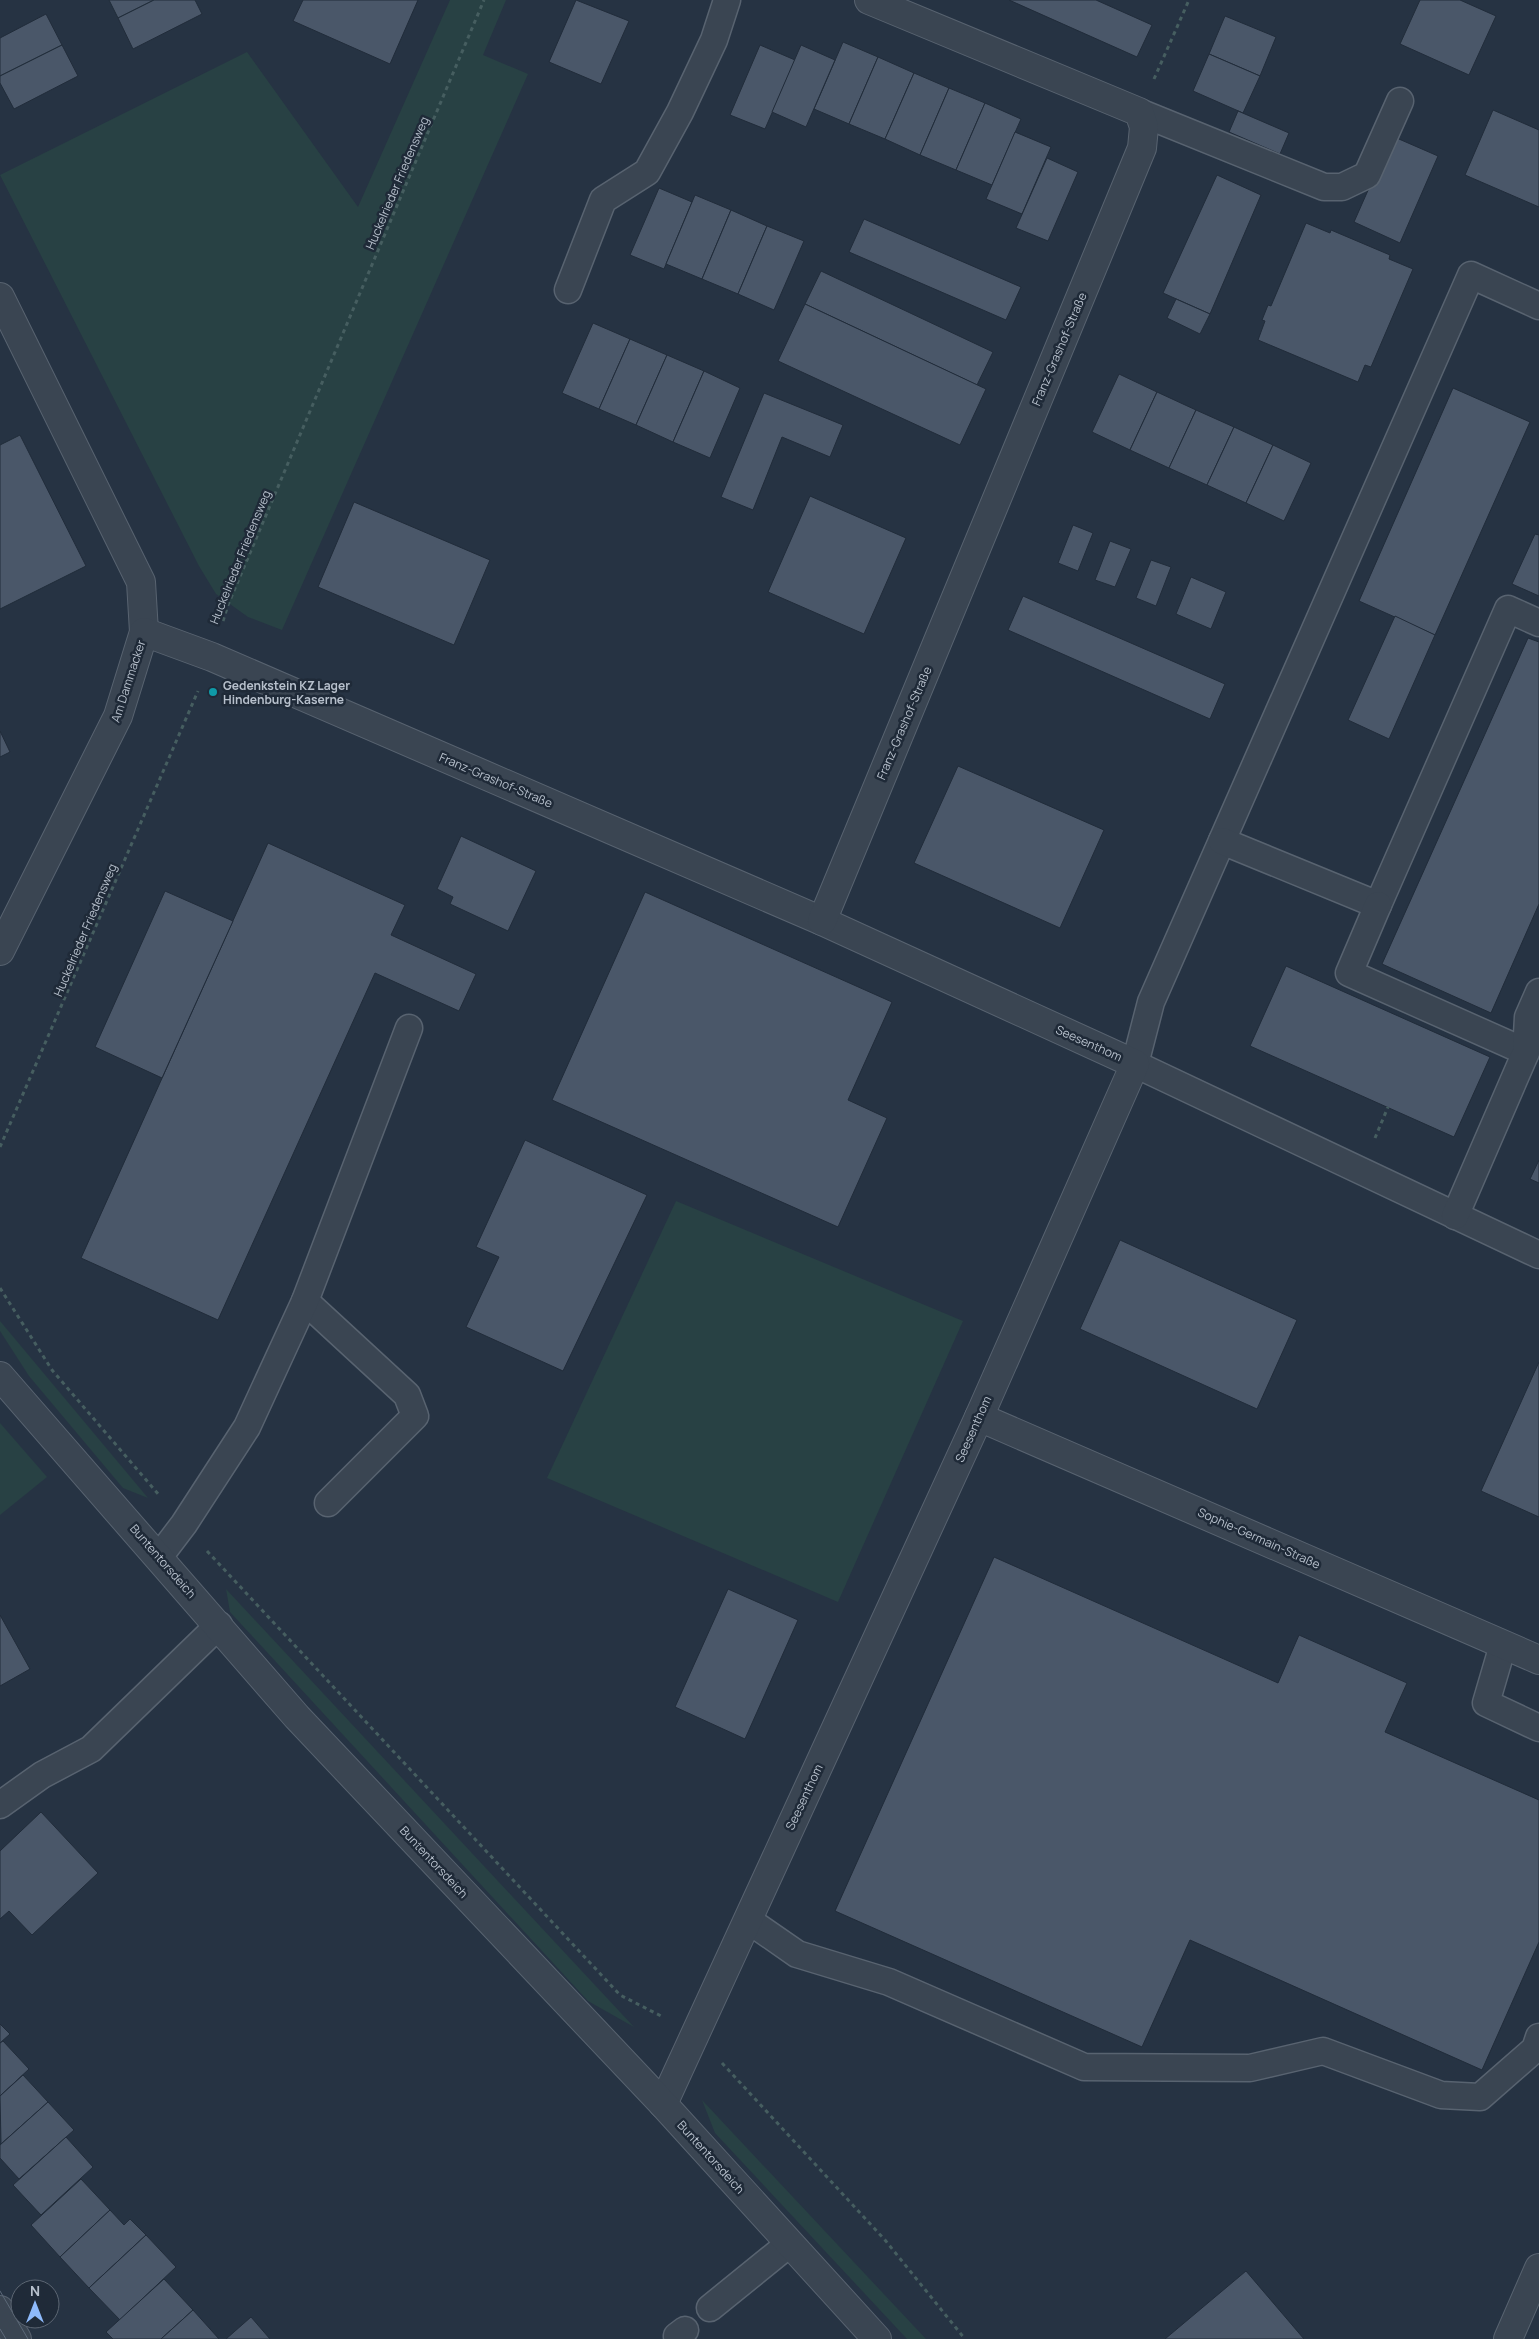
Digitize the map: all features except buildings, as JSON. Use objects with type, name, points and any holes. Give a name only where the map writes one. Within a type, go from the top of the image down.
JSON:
[{"type":"street","points":[[869,0],[1140,112]]},
{"type":"street","name":"Franz-Grashof-Straße","points":[[144,632],[212,657],[822,921],[1142,148],[1144,127],[1140,112]]},
{"type":"street","name":"Am Dammacker","points":[[0,297],[141,582],[144,632],[118,716],[0,951]]},
{"type":"street","name":"Seesenthom","points":[[663,2104],[979,1417],[1135,1064],[822,921]]},
{"type":"street","name":"Buntentorsdeich","points":[[0,1376],[297,1717],[663,2104],[877,2339]]},
{"type":"street","name":"Sophie-Germain-Straße","points":[[979,1417],[1539,1660]]},
{"type":"street","points":[[1508,2339],[1539,2268]]},
{"type":"street","points":[[0,2310],[17,2339]]},
{"type":"lane","points":[[568,290],[603,200],[647,172],[680,112],[714,40],[727,0]]},
{"type":"lane","points":[[1140,112],[1324,188],[1342,188],[1367,176],[1400,101]]},
{"type":"lane","points":[[1539,306],[1471,274],[1150,1002],[1135,1064],[1539,1255]]},
{"type":"lane","points":[[1526,1052],[1349,973],[1508,609],[1539,623]]},
{"type":"lane","points":[[1222,841],[1378,905]]},
{"type":"lane","points":[[1455,1216],[1526,1052],[1528,1017],[1539,992]]},
{"type":"lane","points":[[159,1557],[184,1524],[247,1426],[305,1301],[409,1028]]},
{"type":"lane","points":[[305,1301],[407,1395],[415,1416],[328,1503]]},
{"type":"lane","points":[[0,1805],[42,1775],[91,1749],[218,1625]]},
{"type":"lane","points":[[1503,1644],[1486,1702],[1539,1728]]},
{"type":"lane","points":[[748,1920],[797,1954],[889,1982],[1084,2067],[1250,2068],[1323,2051],[1441,2095],[1480,2097],[1535,2049],[1539,2037]]},
{"type":"lane","points":[[693,2323],[789,2244]]},
{"type":"path","name":"Huckelrieder Friedensweg","points":[[0,1147],[212,657],[228,605],[484,0]]},
{"type":"path","points":[[1140,112],[1189,0]]},
{"type":"path","points":[[0,1288],[52,1370],[232,1580],[620,1995],[696,2034],[884,2240],[965,2339]]},
{"type":"green space","points":[[450,0],[506,0],[483,55],[528,74],[282,630],[248,617],[216,594],[199,566],[0,175],[247,52],[358,207]]},
{"type":"green space","points":[[676,1201],[963,1321],[838,1602],[547,1478]]},
{"type":"green space","points":[[0,1321],[148,1498],[123,1488],[29,1376],[0,1331]]},
{"type":"green space","points":[[0,1423],[47,1477],[0,1515]]},
{"type":"green space","points":[[226,1589],[634,2027],[588,2001],[230,1612]]},
{"type":"green space","points":[[702,2100],[926,2339],[907,2339],[715,2133]]},
{"type":"tram line","points":[[0,2291],[28,2339]]},
{"type":"tram line","points":[[0,2329],[6,2339]]},
{"type":"place","name":"Gedenkstein KZ Lager Hindenburg-Kaserne","points":[[213,692]]}]
